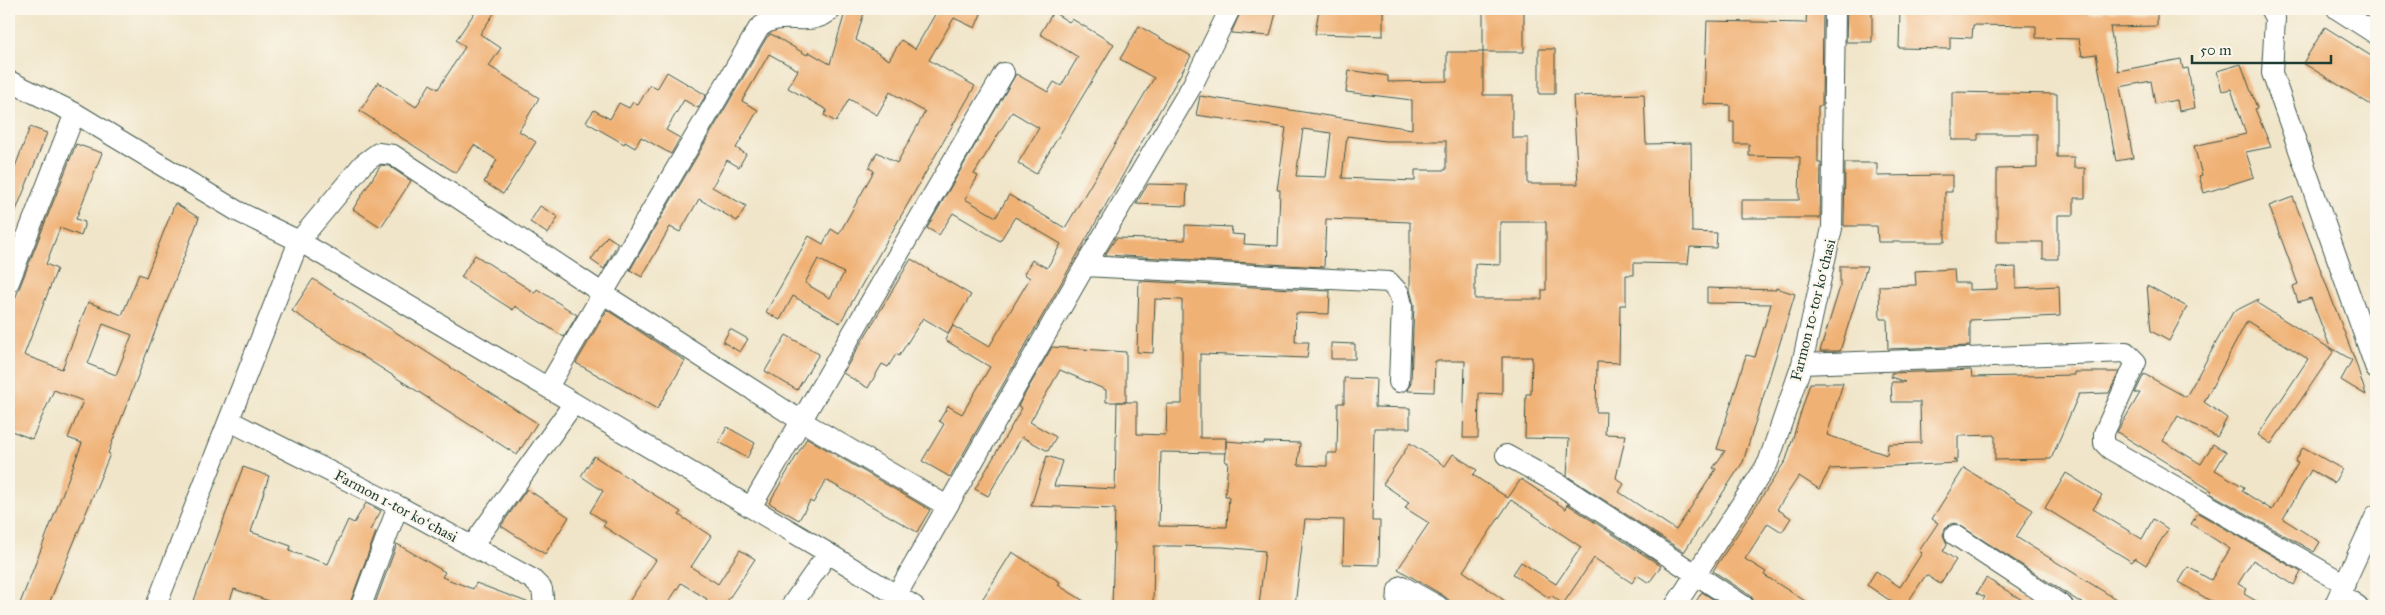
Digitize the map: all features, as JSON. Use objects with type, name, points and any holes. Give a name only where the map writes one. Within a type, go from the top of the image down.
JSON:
[{"type":"street","points":[[548,387],[758,29],[763,24],[780,17],[817,19],[832,9]]},
{"type":"street","points":[[896,596],[1085,266],[1193,84],[1230,9]]},
{"type":"street","points":[[2270,9],[2275,18],[2272,73],[2376,369]]},
{"type":"street","points":[[2337,9],[2376,34]]},
{"type":"street","name":"Farmon 10-tor koʻchasi","points":[[1675,606],[1768,463],[1802,364],[1832,228],[1835,11]]},
{"type":"street","points":[[751,507],[803,422],[1004,73]]},
{"type":"street","points":[[9,81],[75,113],[237,210],[298,241],[751,507],[914,606]]},
{"type":"street","points":[[9,282],[75,113]]},
{"type":"street","points":[[156,606],[230,421],[298,241],[363,164],[378,153],[393,155],[602,293],[803,422],[947,506]]},
{"type":"street","points":[[1085,266],[1389,282],[1399,293],[1402,305],[1399,382]]},
{"type":"street","points":[[1802,364],[2126,352],[2136,362],[2104,433],[2104,443],[2110,449],[2358,606]]},
{"type":"street","points":[[472,546],[574,403]]},
{"type":"street","name":"Farmon 1-tor koʻchasi","points":[[230,421],[398,506],[532,579],[542,589],[544,606]]},
{"type":"street","points":[[1506,455],[1557,483],[1744,606]]},
{"type":"street","points":[[361,606],[398,506]]},
{"type":"street","points":[[2340,595],[2376,515]]},
{"type":"street","points":[[1955,535],[2063,606]]},
{"type":"street","points":[[791,606],[828,553]]},
{"type":"street","points":[[1397,606],[1399,587],[1404,586],[1438,606]]},
{"type":"building","points":[[477,9],[497,9],[480,34],[501,48],[489,66],[539,98],[519,131],[536,142],[503,194],[484,182],[497,160],[474,145],[456,173],[360,111],[378,82],[416,107],[430,84],[438,89],[465,47],[456,40]]},
{"type":"building","points":[[846,9],[865,9],[856,40],[889,60],[901,40],[915,49],[937,11],[933,9],[983,9],[975,28],[954,18],[929,60],[975,86],[840,323],[793,296],[780,320],[766,312],[809,236],[823,244],[831,229],[839,234],[874,171],[869,168],[877,152],[897,163],[925,112],[890,92],[877,115],[849,99],[836,122],[824,115],[827,110],[788,88],[798,70],[769,54],[742,101],[758,110],[736,148],[746,154],[739,167],[727,160],[712,187],[746,206],[737,221],[699,199],[680,232],[670,227],[642,277],[630,270],[767,37],[771,34],[807,55],[809,52],[830,64]],"holes":[[[818,259],[844,273],[830,298],[805,283]]]},
{"type":"building","points":[[1242,9],[1277,9],[1270,36],[1231,33]]},
{"type":"building","points":[[1319,9],[1383,9],[1383,36],[1315,34]]},
{"type":"building","points":[[1483,9],[1524,9],[1524,52],[1483,52]]},
{"type":"building","points":[[1807,9],[1823,9],[1822,106],[1818,106],[1818,163],[1821,163],[1820,218],[1741,218],[1741,200],[1799,200],[1800,157],[1749,156],[1749,144],[1734,144],[1734,122],[1730,122],[1730,105],[1704,104],[1707,21],[1806,23]]},
{"type":"building","points":[[1847,9],[1872,9],[1872,42],[1846,42]]},
{"type":"building","points":[[1900,9],[2036,12],[2036,9],[2088,10],[2088,14],[2106,11],[2157,12],[2157,26],[2110,27],[2118,71],[2181,59],[2183,69],[2188,68],[2195,108],[2179,111],[2177,100],[2155,104],[2151,81],[2120,87],[2133,158],[2116,161],[2096,54],[2082,56],[2079,39],[2036,38],[2036,26],[1973,25],[1972,38],[1950,37],[1950,49],[1899,48]]},
{"type":"building","points":[[1053,12],[1069,22],[1072,19],[1114,44],[1036,174],[1018,163],[1039,128],[1012,112],[974,174],[978,176],[965,199],[996,217],[1009,195],[1065,228],[1154,78],[1120,59],[1139,26],[1191,56],[950,477],[922,461],[944,424],[939,421],[948,406],[962,414],[990,367],[945,340],[953,326],[989,347],[1030,278],[1024,274],[1032,260],[1047,268],[1061,244],[1015,217],[1000,241],[953,213],[939,235],[927,228],[1016,74],[1048,92],[1054,82],[1061,86],[1078,57],[1040,34]]},
{"type":"building","points":[[2325,27],[2376,59],[2376,108],[2303,63]]},
{"type":"building","points":[[1539,49],[1555,49],[1555,94],[1539,94]]},
{"type":"building","points":[[1447,52],[1483,52],[1483,95],[1512,95],[1512,138],[1528,138],[1528,184],[1578,184],[1573,96],[1644,94],[1646,144],[1691,143],[1692,232],[1717,233],[1716,248],[1690,247],[1688,264],[1634,263],[1634,275],[1626,275],[1626,305],[1620,305],[1619,363],[1597,362],[1596,412],[1606,412],[1605,434],[1626,435],[1616,478],[1624,484],[1619,492],[1676,530],[1716,469],[1713,468],[1725,451],[1717,449],[1746,355],[1755,357],[1771,304],[1707,303],[1707,288],[1776,290],[1776,288],[1795,294],[1743,462],[1684,552],[1567,476],[1569,439],[1525,438],[1526,394],[1531,394],[1532,357],[1502,357],[1502,394],[1479,393],[1478,438],[1463,438],[1465,361],[1435,361],[1434,392],[1408,391],[1411,382],[1414,305],[1410,290],[1410,222],[1326,219],[1324,267],[1105,255],[1116,238],[1185,240],[1185,225],[1232,227],[1231,234],[1245,235],[1244,244],[1278,246],[1280,190],[1277,190],[1286,128],[1196,115],[1200,96],[1412,129],[1412,100],[1346,92],[1349,70],[1388,76],[1388,82],[1447,81]],"holes":[[[1303,129],[1331,133],[1326,177],[1296,176]],[[1347,136],[1385,141],[1446,141],[1446,170],[1415,170],[1415,181],[1342,178]],[[1500,222],[1546,222],[1546,290],[1542,290],[1542,299],[1475,299],[1475,264],[1500,265]]]},
{"type":"building","points":[[2241,64],[2257,108],[2255,109],[2271,147],[2246,152],[2254,177],[2204,193],[2199,176],[2202,175],[2194,146],[2246,134],[2231,89],[2222,91],[2217,71]]},
{"type":"building","points":[[667,72],[706,95],[698,108],[684,100],[666,130],[680,138],[671,154],[641,137],[635,148],[625,142],[624,144],[586,122],[594,110],[610,119],[619,103],[629,108],[633,102],[638,105],[650,85],[657,89]]},
{"type":"building","points":[[1952,92],[2057,94],[2057,157],[2074,157],[2074,168],[2085,168],[2085,198],[2074,198],[2074,215],[2058,215],[2058,259],[2043,259],[2043,242],[1997,242],[1997,169],[2037,168],[2037,134],[1978,134],[1978,140],[1952,140]]},
{"type":"building","points":[[30,127],[47,133],[9,228],[9,183]]},
{"type":"building","points":[[76,144],[102,153],[76,219],[85,222],[81,236],[60,228],[46,264],[57,269],[24,355],[62,369],[88,302],[122,315],[139,274],[146,277],[175,203],[199,218],[108,453],[110,454],[48,606],[19,606],[82,443],[68,438],[83,401],[54,390],[32,439],[9,430],[9,314]],"holes":[[[103,324],[132,335],[116,375],[88,364]]]},
{"type":"building","points":[[1845,163],[1877,163],[1877,176],[1952,175],[1952,192],[1945,192],[1945,242],[1878,242],[1877,226],[1844,226]]},
{"type":"building","points":[[381,165],[389,166],[411,181],[381,227],[353,209]]},
{"type":"building","points":[[1148,184],[1187,185],[1186,206],[1136,204]]},
{"type":"building","points":[[2293,197],[2356,363],[2366,395],[2341,380],[2352,360],[2330,347],[2311,298],[2298,302],[2293,286],[2298,284],[2269,206]]},
{"type":"building","points":[[540,206],[558,217],[548,234],[530,222]]},
{"type":"building","points":[[607,236],[618,243],[604,269],[591,260]]},
{"type":"building","points":[[475,255],[535,293],[537,289],[577,315],[564,337],[515,306],[513,310],[461,277]]},
{"type":"building","points":[[911,259],[971,295],[948,333],[923,318],[899,356],[896,354],[888,367],[882,364],[868,388],[843,373]]},
{"type":"building","points":[[1840,266],[1867,266],[1840,351],[1820,351],[1840,287]]},
{"type":"building","points":[[2016,267],[2016,288],[2059,286],[2060,316],[1970,320],[1970,346],[1888,349],[1887,319],[1880,319],[1879,286],[1916,285],[1915,271],[1954,269],[1955,283],[1969,283],[1969,290],[1997,289],[1997,268]]},
{"type":"building","points":[[313,279],[537,423],[517,455],[292,311]]},
{"type":"building","points":[[1139,281],[1330,291],[1329,314],[1296,313],[1295,342],[1309,342],[1307,358],[1200,354],[1200,438],[1226,438],[1226,441],[1264,444],[1264,442],[1300,443],[1298,465],[1327,466],[1327,453],[1337,453],[1338,403],[1344,403],[1344,378],[1376,379],[1375,407],[1410,408],[1410,428],[1374,428],[1372,521],[1380,521],[1379,565],[1343,564],[1344,520],[1305,519],[1295,606],[1259,606],[1265,551],[1223,547],[1154,546],[1153,606],[1112,606],[1115,509],[1031,506],[1047,456],[1062,461],[1054,486],[1115,489],[1117,402],[1137,402],[1137,434],[1166,435],[1167,404],[1182,404],[1182,300],[1155,299],[1153,353],[1137,352]],"holes":[[[1161,452],[1226,453],[1225,462],[1228,462],[1225,496],[1229,496],[1227,527],[1159,526]]]},
{"type":"building","points":[[2147,285],[2187,307],[2169,341],[2151,331]]},
{"type":"building","points":[[2259,299],[2257,303],[2334,351],[2271,444],[2258,435],[2308,359],[2247,321],[2204,402],[2227,418],[2217,437],[2178,416],[2163,441],[2201,464],[2213,444],[2226,452],[2215,470],[2244,487],[2242,491],[2272,510],[2298,463],[2295,462],[2303,447],[2342,469],[2334,483],[2311,470],[2283,519],[2320,542],[2314,552],[2210,493],[2212,491],[2117,432],[2140,393],[2135,393],[2144,374],[2186,397],[2233,312]]},
{"type":"building","points":[[607,310],[685,361],[657,409],[576,363]]},
{"type":"building","points":[[730,329],[748,339],[740,352],[723,342]]},
{"type":"building","points":[[786,335],[819,354],[797,390],[765,371]]},
{"type":"building","points":[[1331,343],[1355,344],[1355,359],[1331,359]]},
{"type":"building","points":[[1052,347],[1126,352],[1126,402],[1106,402],[1106,390],[1060,370],[1030,422],[1056,437],[1048,451],[1022,437],[988,496],[975,489],[1022,408],[1018,406]]},
{"type":"building","points":[[1971,370],[1972,377],[2074,375],[2074,372],[2119,372],[2109,393],[2079,394],[2051,459],[1995,460],[1995,435],[1958,436],[1958,460],[1953,460],[1958,463],[1830,469],[1819,489],[1799,476],[1777,509],[1791,518],[1782,532],[1768,523],[1745,559],[1766,572],[1764,575],[1813,606],[1756,606],[1751,596],[1713,571],[1786,460],[1810,383],[1843,383],[1827,435],[1887,455],[1888,444],[1921,443],[1920,402],[1892,402],[1891,382],[1905,382],[1891,377],[1891,373]]},
{"type":"building","points":[[727,427],[755,443],[747,458],[719,442]]},
{"type":"building","points":[[807,438],[930,510],[917,532],[826,480],[813,503],[810,501],[799,520],[769,503]]},
{"type":"building","points":[[1410,443],[1445,466],[1453,454],[1477,470],[1473,475],[1508,498],[1521,479],[1566,509],[1567,504],[1661,566],[1649,583],[1637,575],[1632,583],[1594,558],[1563,604],[1551,595],[1549,598],[1513,574],[1521,562],[1556,584],[1581,547],[1511,500],[1463,571],[1512,606],[1456,606],[1444,596],[1398,569],[1429,523],[1405,508],[1409,502],[1383,484]]},
{"type":"building","points":[[594,456],[681,512],[679,515],[711,536],[691,567],[718,584],[740,550],[755,559],[724,606],[702,606],[707,599],[681,583],[666,606],[626,606],[656,560],[603,526],[606,522],[590,512],[603,491],[581,476]]},
{"type":"building","points":[[243,467],[269,476],[251,532],[291,546],[289,551],[328,564],[348,520],[354,523],[366,503],[381,511],[370,530],[376,532],[349,606],[267,606],[269,601],[234,589],[228,606],[192,606]]},
{"type":"building","points":[[1964,468],[2033,510],[2016,537],[2127,606],[2086,606],[1956,523],[1950,524],[1945,529],[1943,535],[1947,544],[1943,551],[1956,560],[1940,584],[1926,575],[1905,606],[1898,606],[1867,585],[1876,571],[1900,587],[1922,553],[1919,551],[1938,523],[1932,519]]},
{"type":"building","points":[[2066,473],[2102,495],[2093,509],[2142,539],[2153,519],[2168,529],[2146,565],[2135,558],[2132,562],[2045,508]]},
{"type":"building","points":[[527,489],[569,517],[545,554],[501,526]]},
{"type":"building","points":[[2198,513],[2301,572],[2294,585],[2253,560],[2238,584],[2247,589],[2244,594],[2265,606],[2219,606],[2179,582],[2188,567],[2211,580],[2230,549],[2191,524]]},
{"type":"building","points":[[397,544],[445,572],[442,577],[473,589],[476,583],[532,604],[532,606],[374,606]]},
{"type":"building","points":[[1012,552],[1060,582],[1058,585],[1092,606],[978,606]]},
{"type":"building","points":[[1986,578],[2032,606],[1979,606],[1985,597],[1977,593]]},
{"type":"building","points":[[1702,592],[1723,606],[1693,606]]}]
